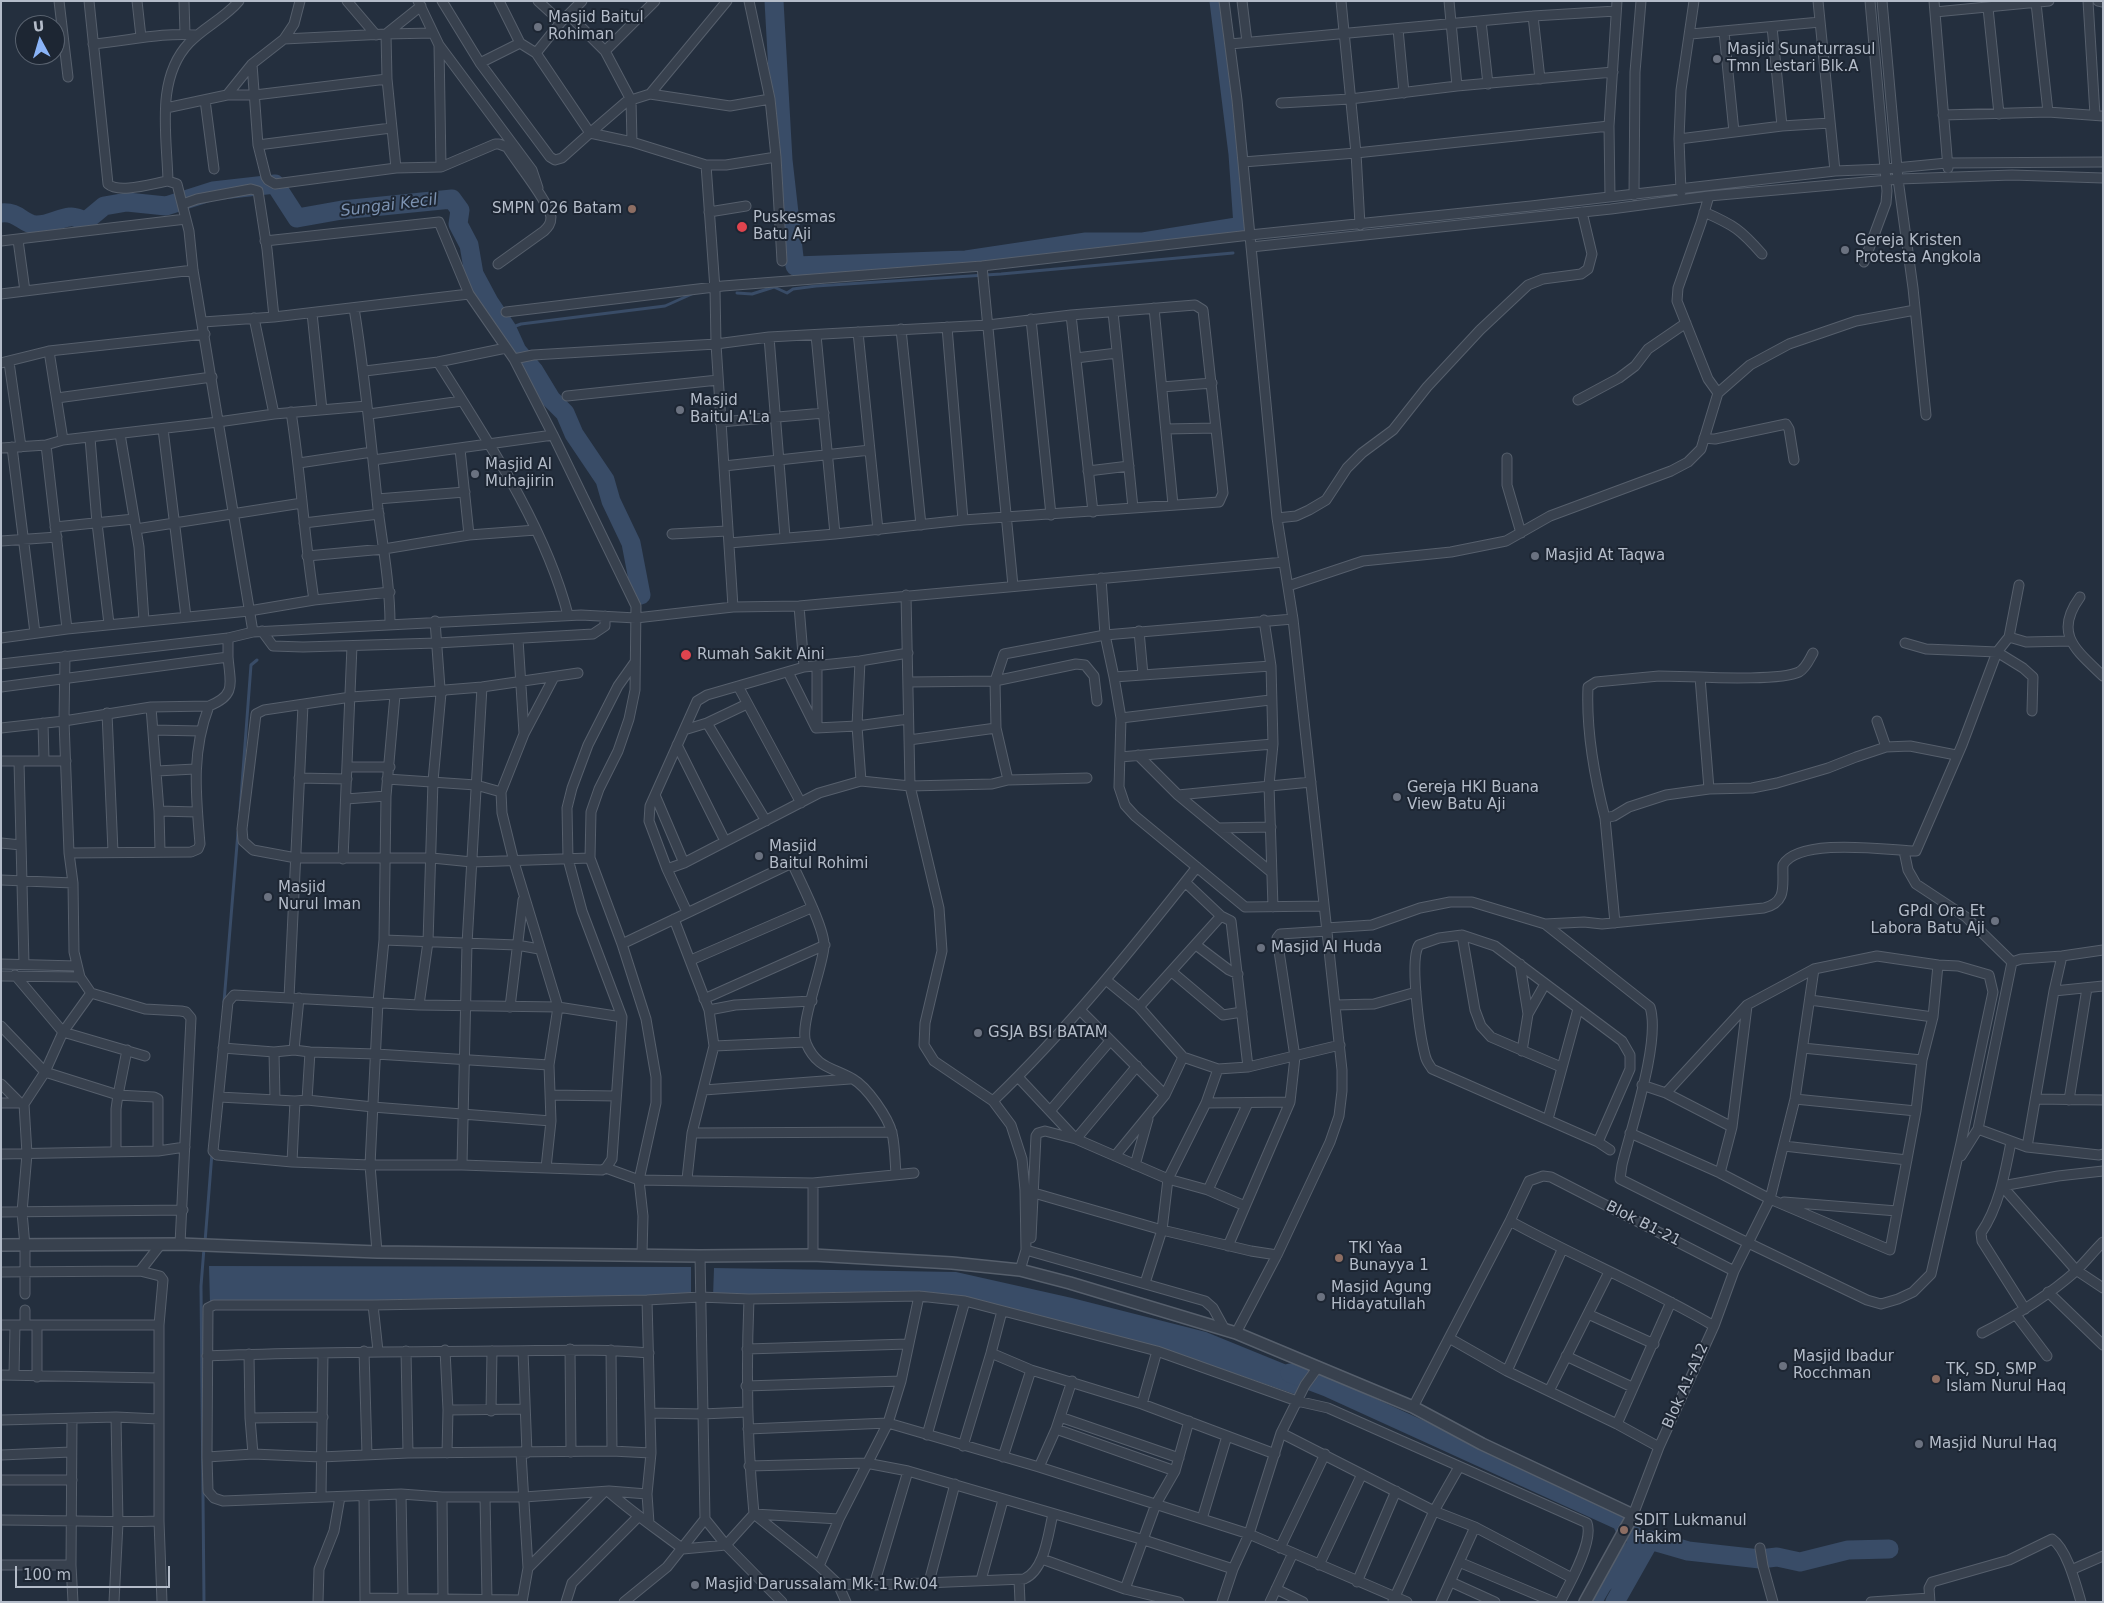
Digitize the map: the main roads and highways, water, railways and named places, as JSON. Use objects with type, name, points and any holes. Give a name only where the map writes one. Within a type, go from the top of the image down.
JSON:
[{"type":"water","points":[[209,1266],[691,1267],[691,1296],[210,1304]]},
{"type":"water","points":[[714,1268],[956,1272],[1072,1298],[1206,1332],[1314,1376],[1303,1397],[1166,1350],[948,1295],[713,1297]]},
{"type":"waterway","points":[[774,1],[783,160],[795,266],[966,260],[1086,242],[1143,242],[1243,226],[1238,154],[1219,1]]},
{"type":"waterway","name":"Sungai Kecil","points":[[1,213],[16,215],[35,225],[72,217],[86,221],[104,206],[127,202],[166,206],[213,191],[275,184],[297,218],[342,210],[452,199],[460,210],[458,224],[469,245],[474,274],[489,302],[507,329],[517,351],[534,371],[551,399],[565,413],[574,434],[605,480],[611,501],[631,543],[641,595]]},
{"type":"waterway","points":[[737,293],[752,294],[774,287],[787,293],[793,289],[816,286],[1001,274],[1233,253]]},
{"type":"waterway","points":[[507,329],[521,324],[665,306],[694,293]]},
{"type":"waterway","points":[[240,811],[251,665],[257,660]]},
{"type":"waterway","points":[[224,1002],[238,832]]},
{"type":"waterway","points":[[205,1242],[212,1153]]},
{"type":"waterway","points":[[204,1248],[201,1286],[204,1602]]},
{"type":"waterway","points":[[1290,1373],[1327,1387],[1621,1521],[1625,1529],[1641,1540],[1602,1585],[1592,1602]]},
{"type":"waterway","points":[[1615,1602],[1650,1540],[1688,1551],[1760,1559],[1777,1557],[1800,1562],[1848,1550],[1889,1549]]},
{"type":"place","name":"Masjid Baitul Rohiman","points":[[538,27]]},
{"type":"place","name":"Masjid Sunaturrasul Tmn Lestari Blk.A","points":[[1717,59]]},
{"type":"place","name":"SMPN 026 Batam","points":[[632,209]]},
{"type":"place","name":"Puskesmas Batu Aji","points":[[742,227]]},
{"type":"place","name":"Gereja Kristen Protesta Angkola","points":[[1845,250]]},
{"type":"place","name":"Masjid Baitul A'La","points":[[680,410]]},
{"type":"place","name":"Masjid Al Muhajirin","points":[[475,474]]},
{"type":"place","name":"Masjid At Taqwa","points":[[1535,556]]},
{"type":"place","name":"Rumah Sakit Aini","points":[[686,655]]},
{"type":"place","name":"Gereja HKI Buana View Batu Aji","points":[[1397,797]]},
{"type":"place","name":"Masjid Baitul Rohimi","points":[[759,856]]},
{"type":"place","name":"Masjid Nurul Iman","points":[[268,897]]},
{"type":"place","name":"GPdI Ora Et Labora Batu Aji","points":[[1995,921]]},
{"type":"place","name":"Masjid Al Huda","points":[[1261,948]]},
{"type":"place","name":"GSJA BSI BATAM","points":[[978,1033]]},
{"type":"place","name":"TKI Yaa Bunayya 1","points":[[1339,1258]]},
{"type":"place","name":"Masjid Agung Hidayatullah","points":[[1321,1297]]},
{"type":"place","name":"Masjid Ibadur Rocchman","points":[[1783,1366]]},
{"type":"place","name":"TK, SD, SMP Islam Nurul Haq","points":[[1936,1379]]},
{"type":"place","name":"Masjid Nurul Haq","points":[[1919,1444]]},
{"type":"place","name":"SDIT Lukmanul Hakim","points":[[1624,1530]]},
{"type":"place","name":"Masjid Darussalam Mk-1 Rw.04","points":[[695,1585]]}]
